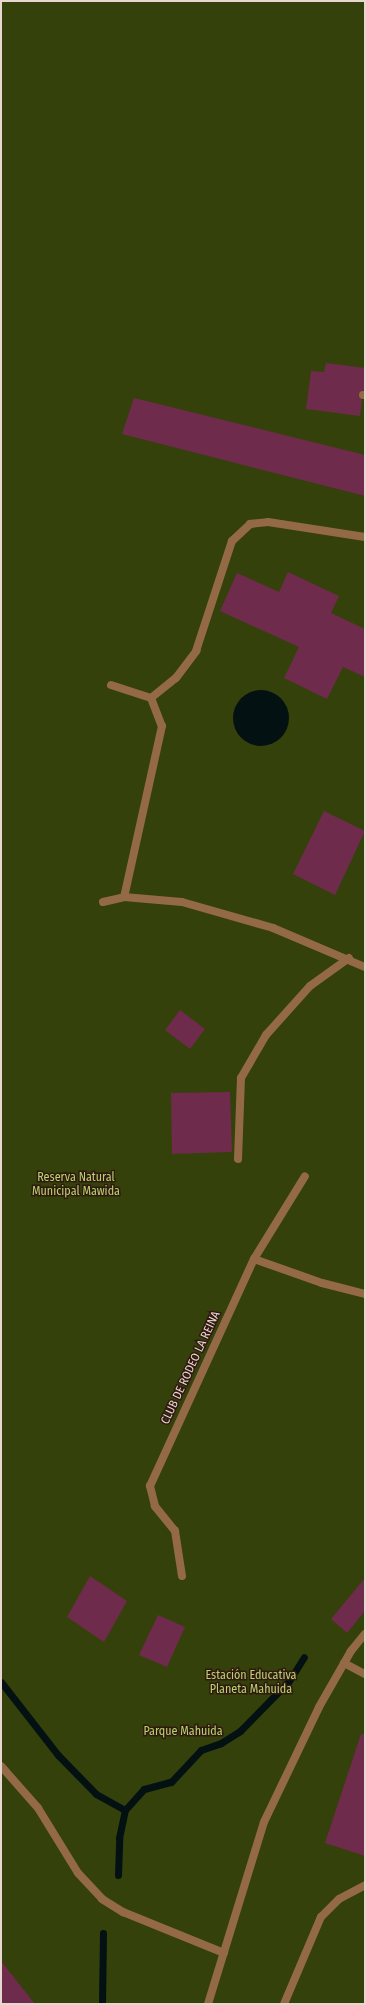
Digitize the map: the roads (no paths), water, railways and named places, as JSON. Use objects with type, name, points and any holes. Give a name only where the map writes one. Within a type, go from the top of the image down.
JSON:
[{"type":"street","points":[[151,698],[176,678],[196,651],[232,541],[250,524],[268,522],[365,538]]},
{"type":"street","points":[[111,686],[151,698]]},
{"type":"street","points":[[124,897],[162,726],[151,698]]},
{"type":"street","points":[[103,902],[124,897],[182,902],[273,928],[349,958],[365,966]]},
{"type":"street","points":[[238,1159],[241,1078],[266,1036],[310,986],[349,958]]},
{"type":"street","name":"CLUB DE RODEO LA REINA","points":[[182,1576],[175,1531],[155,1506],[150,1486],[254,1259],[305,1176]]},
{"type":"street","points":[[254,1259],[322,1283],[365,1294]]},
{"type":"street","points":[[208,2004],[264,1822],[319,1706],[344,1663],[365,1634]]},
{"type":"street","points":[[344,1663],[365,1674]]},
{"type":"street","points":[[1,1766],[38,1808],[78,1873],[102,1899],[122,1912],[224,1953]]},
{"type":"street","points":[[284,2004],[321,1917],[340,1899],[365,1885]]},
{"type":"waterway","points":[[118,1875],[119,1838],[125,1810],[144,1789],[171,1782],[201,1750],[221,1743],[240,1731],[289,1681],[304,1657]]},
{"type":"waterway","points":[[1,1682],[58,1755],[96,1794],[125,1810]]},
{"type":"waterway","points":[[102,2004],[103,1933]]},
{"type":"park label","name":"Reserva Natural Municipal Mawida","points":[[76,1185]]},
{"type":"park label","name":"Estación Educativa Planeta Mahuida","points":[[251,1683]]},
{"type":"park label","name":"Parque Mahuida","points":[[183,1732]]}]
